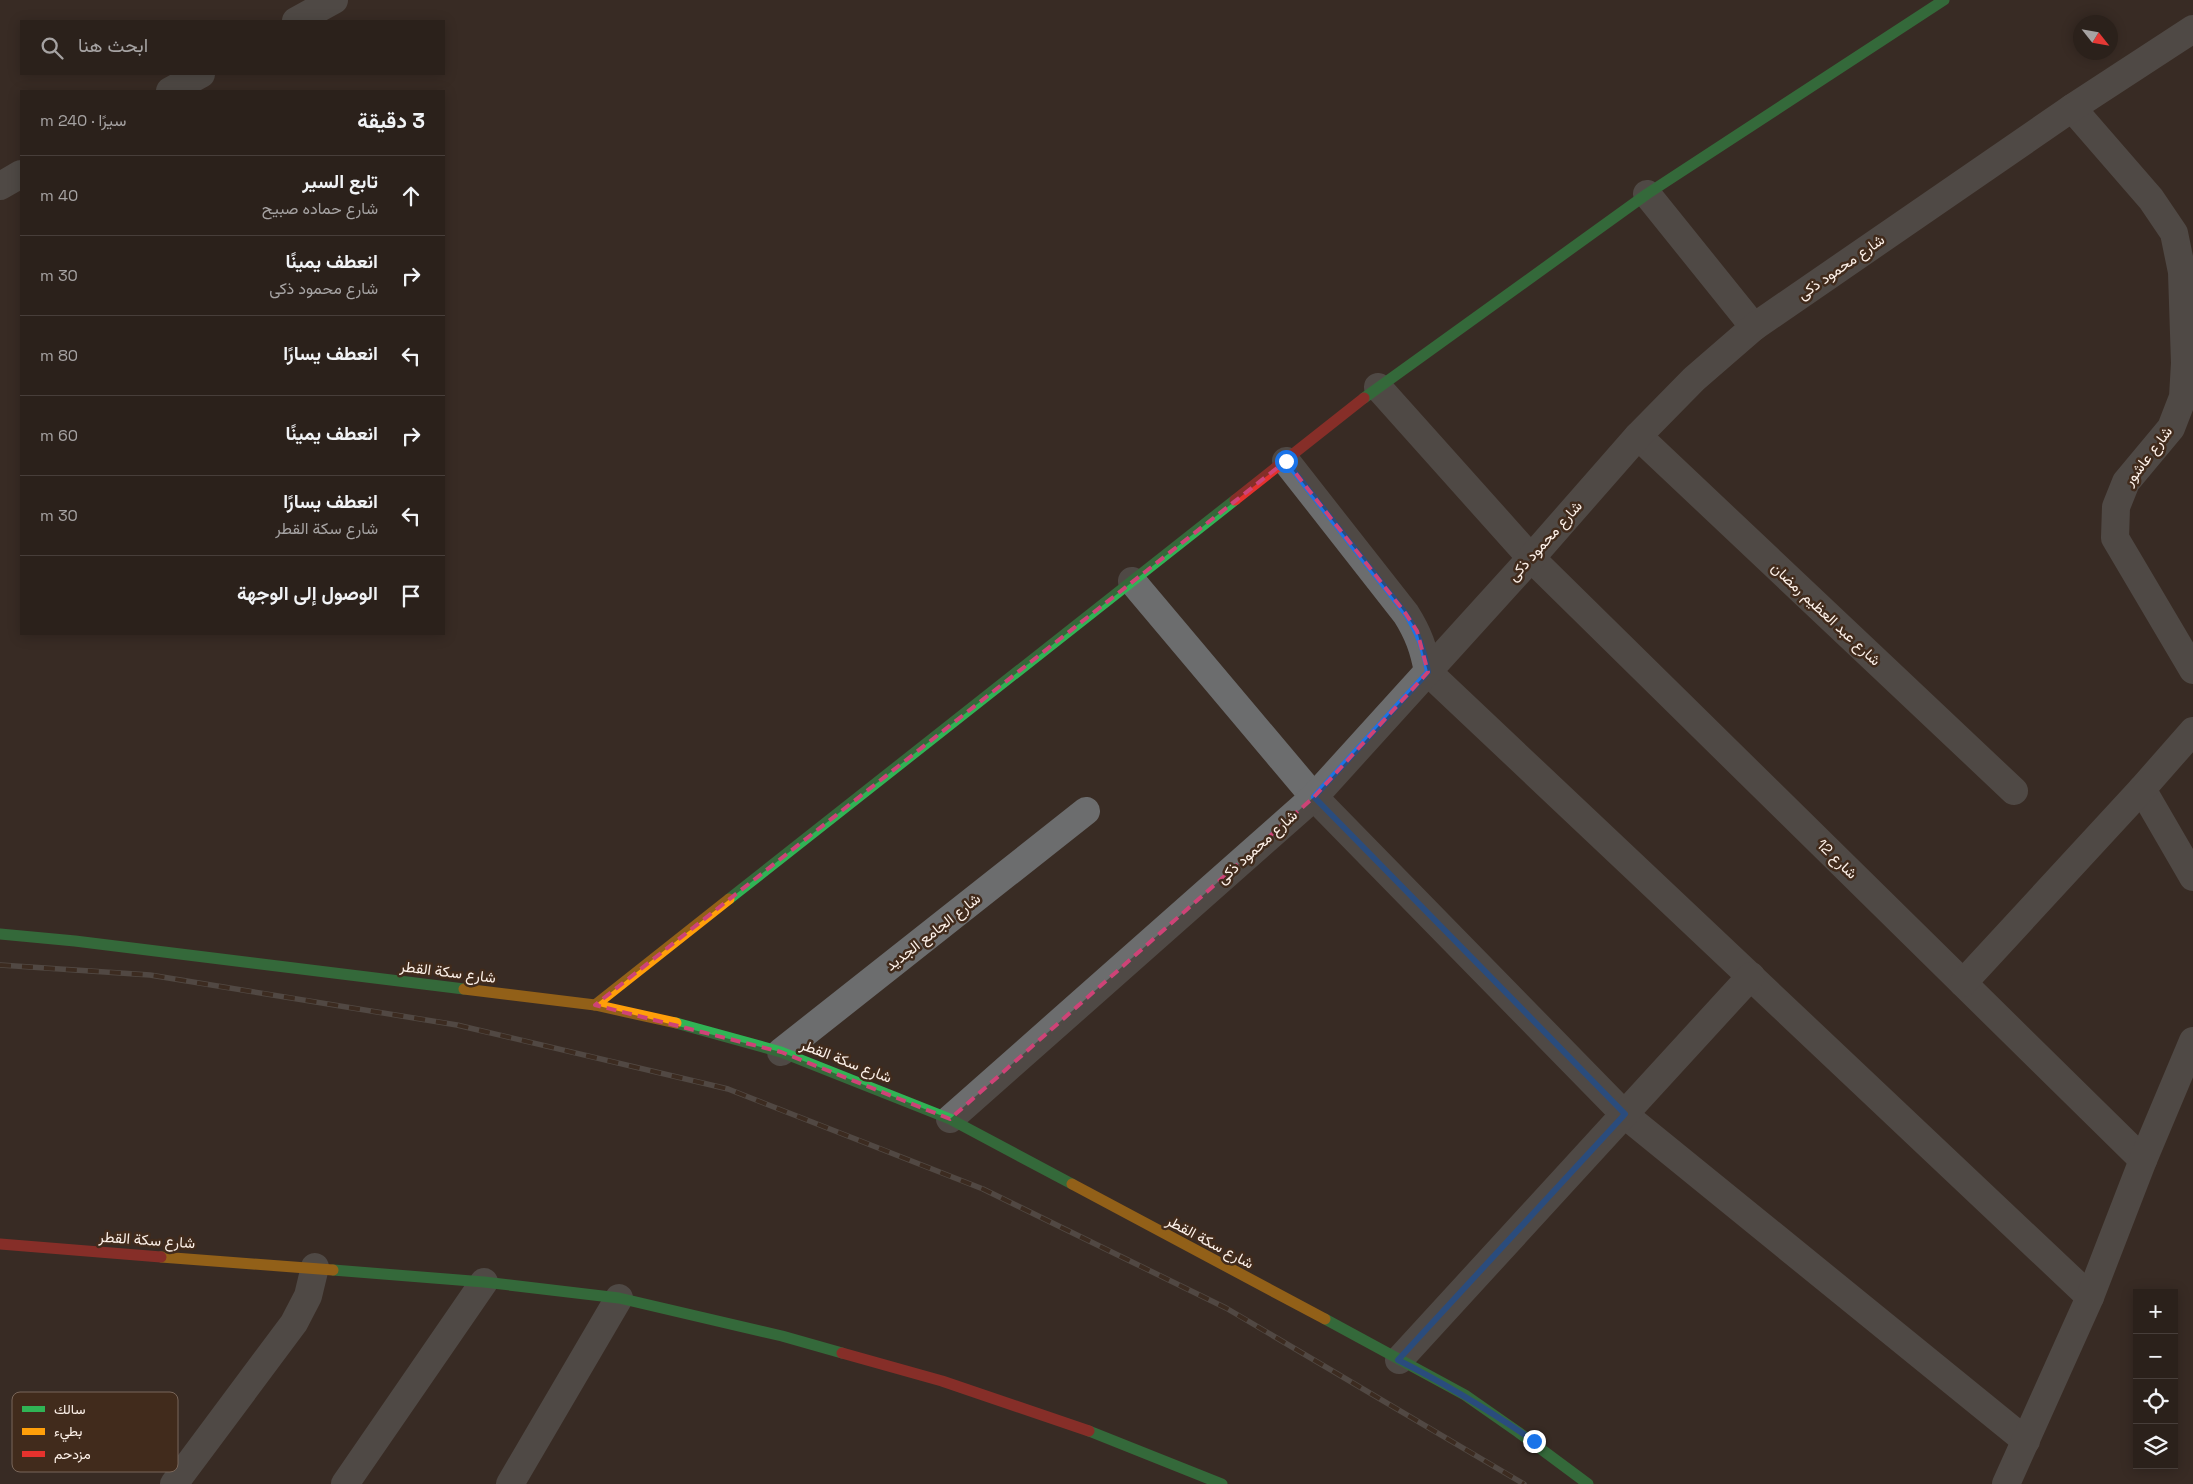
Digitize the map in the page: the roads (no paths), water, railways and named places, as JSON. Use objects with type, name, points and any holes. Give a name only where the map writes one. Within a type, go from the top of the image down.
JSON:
[{"type":"street","points":[[298,20],[334,0]]},
{"type":"street","points":[[596,1005],[1378,387],[1647,194],[1944,0]]},
{"type":"street","name":"شارع محمود ذكى","points":[[950,1119],[1314,797],[1531,558],[1638,436],[1694,379],[1754,327],[2072,108],[2193,28]]},
{"type":"street","points":[[172,90],[199,75]]},
{"type":"street","name":"شارع عاشور","points":[[2072,108],[2151,199],[2183,226],[2182,272],[2185,363],[2183,397],[2171,428],[2126,482],[2116,507],[2115,538],[2193,670]]},
{"type":"street","points":[[0,186],[20,175]]},
{"type":"street","points":[[1647,194],[1754,327]]},
{"type":"street","name":"شارع 12","points":[[1378,387],[1531,558],[2143,1160]]},
{"type":"street","name":"شارع عبد العظيم رمضان","points":[[1638,436],[2014,791]]},
{"type":"street","points":[[1286,461],[1406,614],[1417,631],[1424,651],[1428,672],[2090,1296]]},
{"type":"street","points":[[1132,581],[1314,797],[1625,1114],[2026,1441]]},
{"type":"street","points":[[1963,983],[2193,731]]},
{"type":"street","points":[[2142,789],[2193,877]]},
{"type":"street","name":"شارع الجامع الجديد","points":[[781,1052],[1086,811]]},
{"type":"street","name":"شارع سكة القطر","points":[[0,934],[75,941],[596,1005],[686,1025],[781,1052],[950,1119],[1446,1384],[1491,1411],[1534,1441],[1588,1484]]},
{"type":"street","points":[[1398,1360],[1751,976]]},
{"type":"street","points":[[2006,1484],[2090,1296],[2143,1160],[2193,1041]]},
{"type":"street","name":"شارع سكة القطر","points":[[0,1244],[315,1267],[484,1282],[619,1298],[782,1336],[942,1381],[1100,1435],[1222,1484]]},
{"type":"street","points":[[174,1484],[294,1323],[308,1296],[315,1267]]},
{"type":"street","points":[[345,1484],[484,1282]]},
{"type":"street","points":[[510,1484],[619,1298]]},
{"type":"railway","points":[[0,965],[150,975],[457,1025],[728,1089],[983,1189],[1226,1308],[1524,1484]]}]
